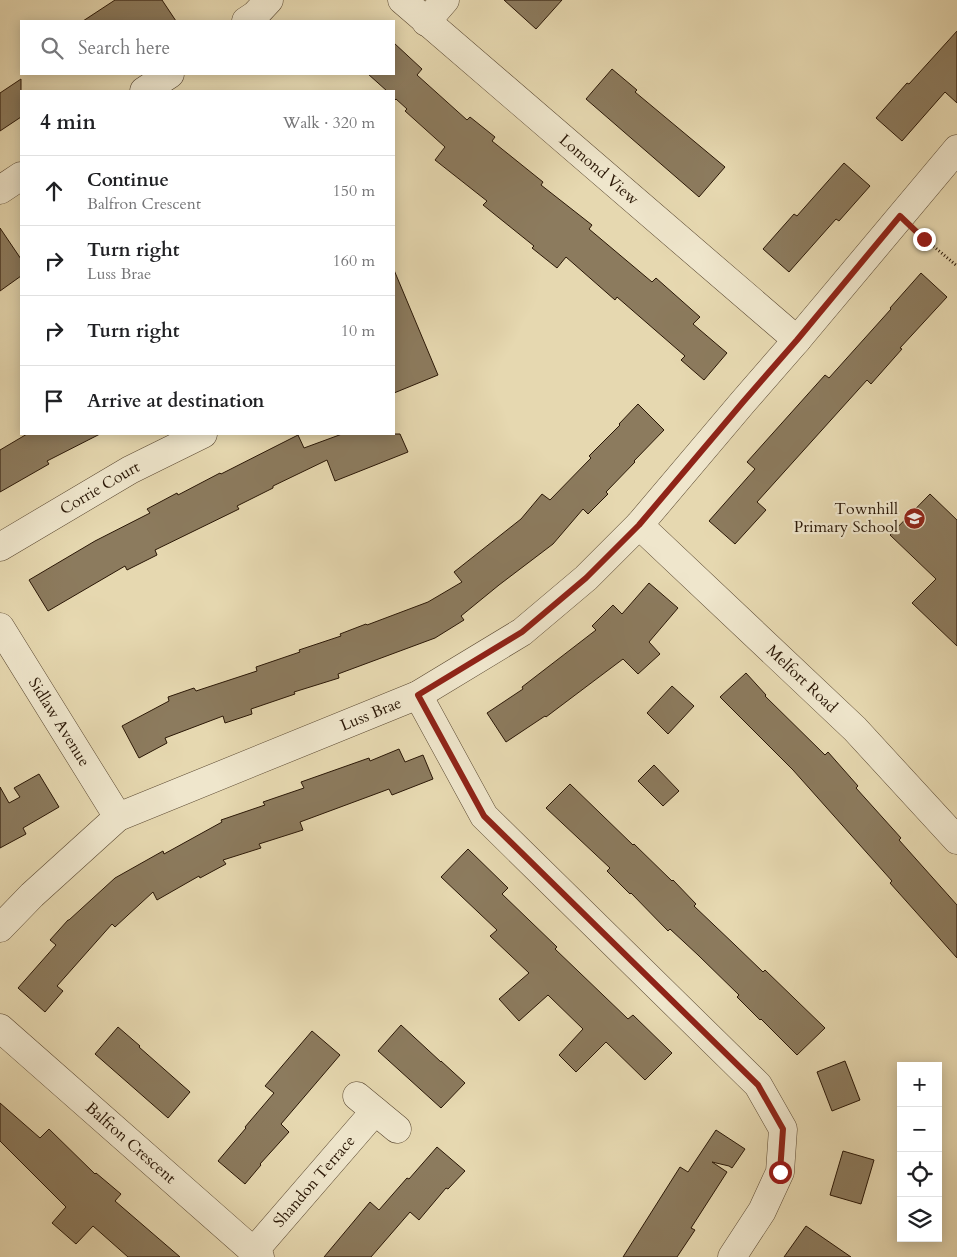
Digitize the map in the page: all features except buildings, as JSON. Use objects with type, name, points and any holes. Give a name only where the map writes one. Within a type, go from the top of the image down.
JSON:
[{"type":"street","points":[[248,20],[269,0]]},
{"type":"street","name":"Lomond View","points":[[402,0],[797,340]]},
{"type":"street","points":[[426,22],[445,0]]},
{"type":"street","points":[[146,90],[168,75]]},
{"type":"street","name":"Luss Brae","points":[[0,928],[32,895],[118,817],[418,695],[522,632],[586,578],[639,525],[957,149]]},
{"type":"street","points":[[0,190],[20,177]]},
{"type":"street","name":"Corrie Court","points":[[0,546],[130,470],[201,435]]},
{"type":"street","name":"Melfort Road","points":[[639,525],[855,729],[957,840]]},
{"type":"street","name":"Sidlaw Avenue","points":[[0,627],[118,817]]},
{"type":"street","points":[[418,695],[484,816],[758,1085],[783,1129],[780,1172],[762,1211],[732,1257]]},
{"type":"street","name":"Balfron Crescent","points":[[0,1028],[257,1254]]},
{"type":"street","name":"Shandon Terrace","points":[[257,1254],[366,1103],[397,1129]]},
{"type":"path","points":[[900,216],[957,266]]},
{"type":"place","name":"Townhill Primary School","points":[[914,518]]},
{"type":"route","points":[[780,1172],[783,1129],[758,1085],[484,816],[418,695],[522,632],[586,578],[639,525],[900,216],[924,239]]}]
